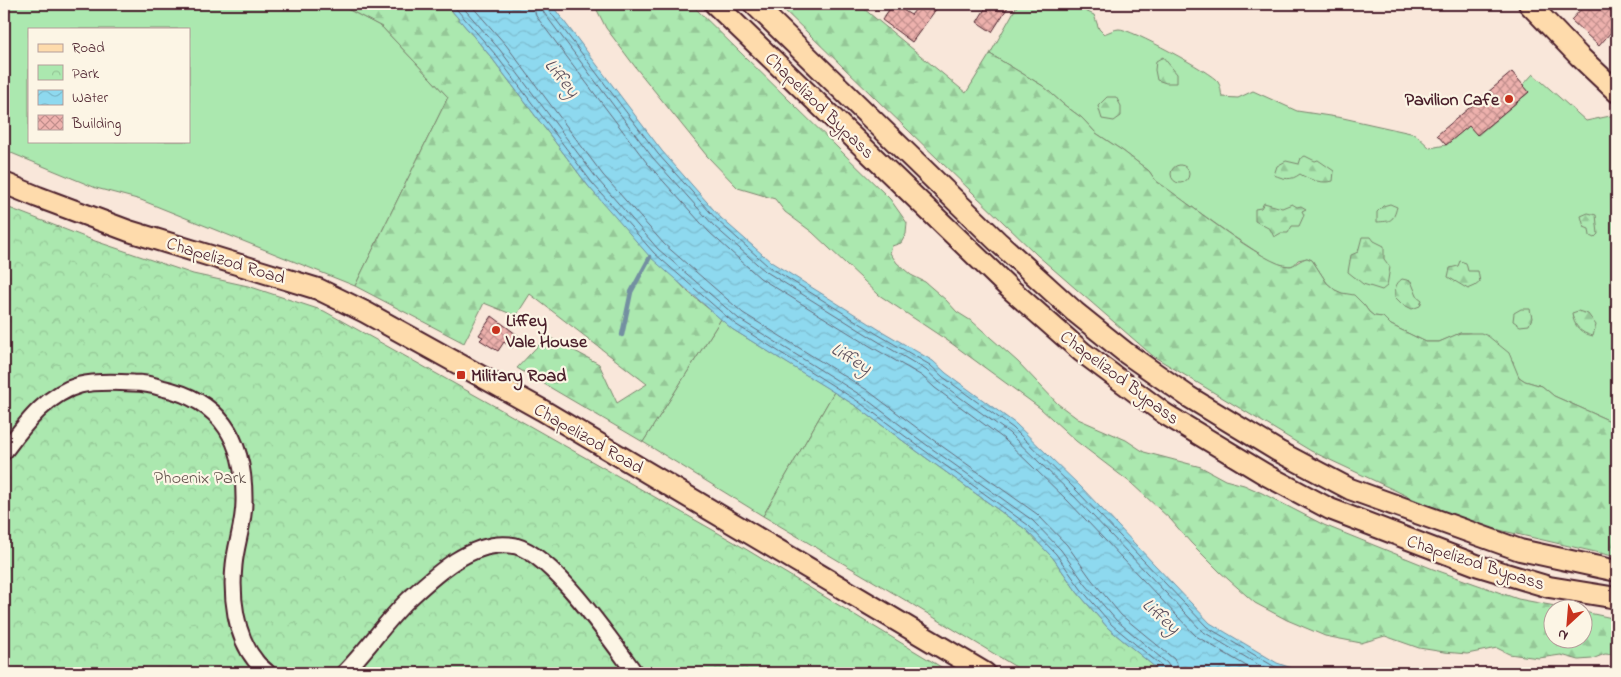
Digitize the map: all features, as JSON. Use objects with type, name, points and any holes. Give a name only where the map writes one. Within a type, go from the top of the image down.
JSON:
[{"type":"main road","name":"Chapelizod Bypass","points":[[715,4],[1007,286],[1082,352],[1165,414],[1268,476],[1330,509],[1479,566],[1550,587],[1617,598]]},
{"type":"main road","name":"Chapelizod Bypass","points":[[754,4],[997,241],[1075,312],[1126,353],[1189,397],[1278,452],[1350,489],[1520,550],[1617,571]]},
{"type":"main road","points":[[1529,4],[1617,92]]},
{"type":"main road","name":"Chapelizod Road","points":[[4,183],[129,231],[318,288],[365,312],[568,425],[985,673]]},
{"type":"street","points":[[4,452],[33,416],[55,397],[79,386],[111,382],[140,383],[172,390],[197,399],[217,414],[238,449],[243,472],[244,504],[234,565],[234,605],[241,635],[254,659],[268,673]]},
{"type":"street","points":[[344,673],[408,600],[442,570],[470,552],[494,545],[511,544],[529,551],[545,563],[592,616],[635,673]]},
{"type":"green space","points":[[4,4],[338,4],[382,27],[448,97],[355,286],[141,200],[96,188],[4,150]]},
{"type":"green space","points":[[338,4],[446,4],[491,57],[589,187],[688,292],[721,319],[643,442],[517,368],[547,336],[599,364],[617,403],[647,384],[530,294],[516,316],[484,303],[464,343],[355,286],[448,97],[382,27]]},
{"type":"green space","points":[[594,4],[691,4],[890,199],[907,223],[906,234],[901,243],[892,246],[890,253],[897,263],[911,275],[925,282],[957,312],[973,322],[1018,362],[1058,404],[1078,419],[1126,440],[1144,452],[1201,467],[1225,480],[1244,485],[1262,493],[1324,525],[1433,569],[1518,599],[1544,604],[1544,650],[1594,650],[1594,614],[1617,619],[1617,655],[1605,654],[1592,659],[1579,660],[1561,655],[1539,658],[1509,654],[1497,648],[1467,654],[1419,648],[1385,636],[1361,643],[1325,636],[1287,620],[1255,603],[1220,572],[1171,520],[1131,483],[1076,441],[1040,408],[951,343],[879,295],[812,232],[785,212],[775,199],[738,188],[707,156],[606,28]]},
{"type":"green space","points":[[778,4],[858,4],[966,93],[990,54],[1043,86],[1082,118],[1096,133],[1149,171],[1156,181],[1223,230],[1263,256],[1279,264],[1290,266],[1307,258],[1312,260],[1327,283],[1335,290],[1354,295],[1374,316],[1383,317],[1391,325],[1426,342],[1439,342],[1460,333],[1481,333],[1488,336],[1509,353],[1519,377],[1525,381],[1542,386],[1554,396],[1617,424],[1617,557],[1486,527],[1422,503],[1311,451],[1153,356],[1037,255]]},
{"type":"green space","points":[[1018,4],[1075,4],[1077,7],[1094,15],[1099,29],[1104,34],[1117,29],[1126,31],[1153,43],[1202,70],[1218,82],[1222,97],[1238,98],[1253,91],[1297,111],[1343,118],[1415,134],[1430,148],[1446,145],[1469,126],[1478,135],[1529,92],[1523,85],[1533,74],[1586,121],[1615,115],[1617,117],[1617,424],[1554,396],[1542,386],[1525,381],[1519,377],[1514,368],[1513,361],[1470,333],[1461,333],[1439,342],[1426,342],[1391,325],[1383,317],[1374,316],[1364,305],[1335,290],[1327,283],[1312,260],[1307,258],[1298,260],[1294,265],[1289,266],[1278,264],[1231,235],[1156,181],[1149,171],[1096,133],[1082,118],[1043,86],[990,54]]},
{"type":"green space","points":[[1163,57],[1177,74],[1177,83],[1166,83],[1157,80],[1156,61]]},
{"type":"green space","points":[[1107,97],[1116,97],[1121,106],[1121,116],[1114,121],[1102,119],[1098,106]]},
{"type":"green space","points":[[1305,156],[1315,161],[1318,160],[1334,171],[1333,181],[1316,181],[1300,174],[1294,178],[1287,179],[1274,175],[1277,166],[1286,161],[1299,164],[1301,158]]},
{"type":"green space","points":[[1176,165],[1184,165],[1189,170],[1187,181],[1176,183],[1171,178],[1171,170]]},
{"type":"green space","points":[[1264,203],[1282,208],[1292,204],[1306,209],[1302,211],[1304,215],[1299,226],[1292,226],[1288,233],[1281,233],[1274,237],[1270,229],[1255,221],[1255,209],[1261,208]]},
{"type":"green space","points":[[1390,204],[1397,207],[1393,218],[1388,221],[1377,222],[1377,212],[1383,206]]},
{"type":"green space","name":"Phoenix Park","points":[[4,206],[95,241],[193,274],[248,286],[324,311],[734,542],[951,673],[4,673]]},
{"type":"green space","points":[[1588,213],[1596,215],[1598,234],[1594,238],[1590,236],[1589,229],[1584,227],[1581,216]]},
{"type":"green space","points":[[1362,237],[1371,237],[1374,241],[1384,246],[1384,259],[1390,267],[1387,286],[1382,290],[1363,284],[1348,272],[1351,255],[1358,252]]},
{"type":"green space","points":[[1460,261],[1466,263],[1468,271],[1478,271],[1480,282],[1475,286],[1468,289],[1448,277],[1450,268],[1458,266]]},
{"type":"green space","points":[[1402,279],[1411,281],[1417,296],[1422,300],[1420,306],[1412,309],[1402,304],[1395,297],[1396,287]]},
{"type":"green space","points":[[1521,309],[1530,309],[1532,318],[1529,325],[1520,326],[1513,321],[1514,313]]},
{"type":"green space","points":[[1578,311],[1588,314],[1596,325],[1593,336],[1581,331],[1574,322],[1572,313]]},
{"type":"green space","points":[[721,319],[732,329],[834,392],[763,516],[643,442]]},
{"type":"green space","points":[[834,392],[1025,529],[1053,558],[1077,592],[1108,628],[1162,673],[1026,673],[763,516]]},
{"type":"water","name":"Liffey","points":[[446,4],[551,4],[662,151],[721,218],[771,262],[933,361],[946,373],[1016,424],[1081,487],[1210,623],[1277,663],[1306,673],[1162,673],[1108,628],[1077,592],[1053,558],[1025,529],[856,406],[732,329],[650,257],[589,187],[491,57]]},
{"type":"building","points":[[893,4],[911,15],[920,4],[940,4],[912,42],[882,20]]},
{"type":"building","points":[[988,4],[1003,4],[1008,7],[992,32],[977,22]]},
{"type":"building","points":[[1586,4],[1617,5],[1617,25],[1599,46],[1571,20]]},
{"type":"building","points":[[1512,72],[1529,92],[1477,135],[1469,126],[1446,145],[1437,135]]},
{"type":"building","name":"Liffey Vale House","points":[[492,316],[520,337],[512,348],[504,342],[498,351],[480,340],[483,337],[479,335]]},
{"type":"waterway","points":[[622,335],[631,292],[650,257]]},
{"type":"place","name":"Pavilion Cafe","points":[[1509,99]]},
{"type":"place","name":"Liffey Vale House","points":[[496,330]]},
{"type":"place","name":"Military Road","points":[[461,375]]}]
